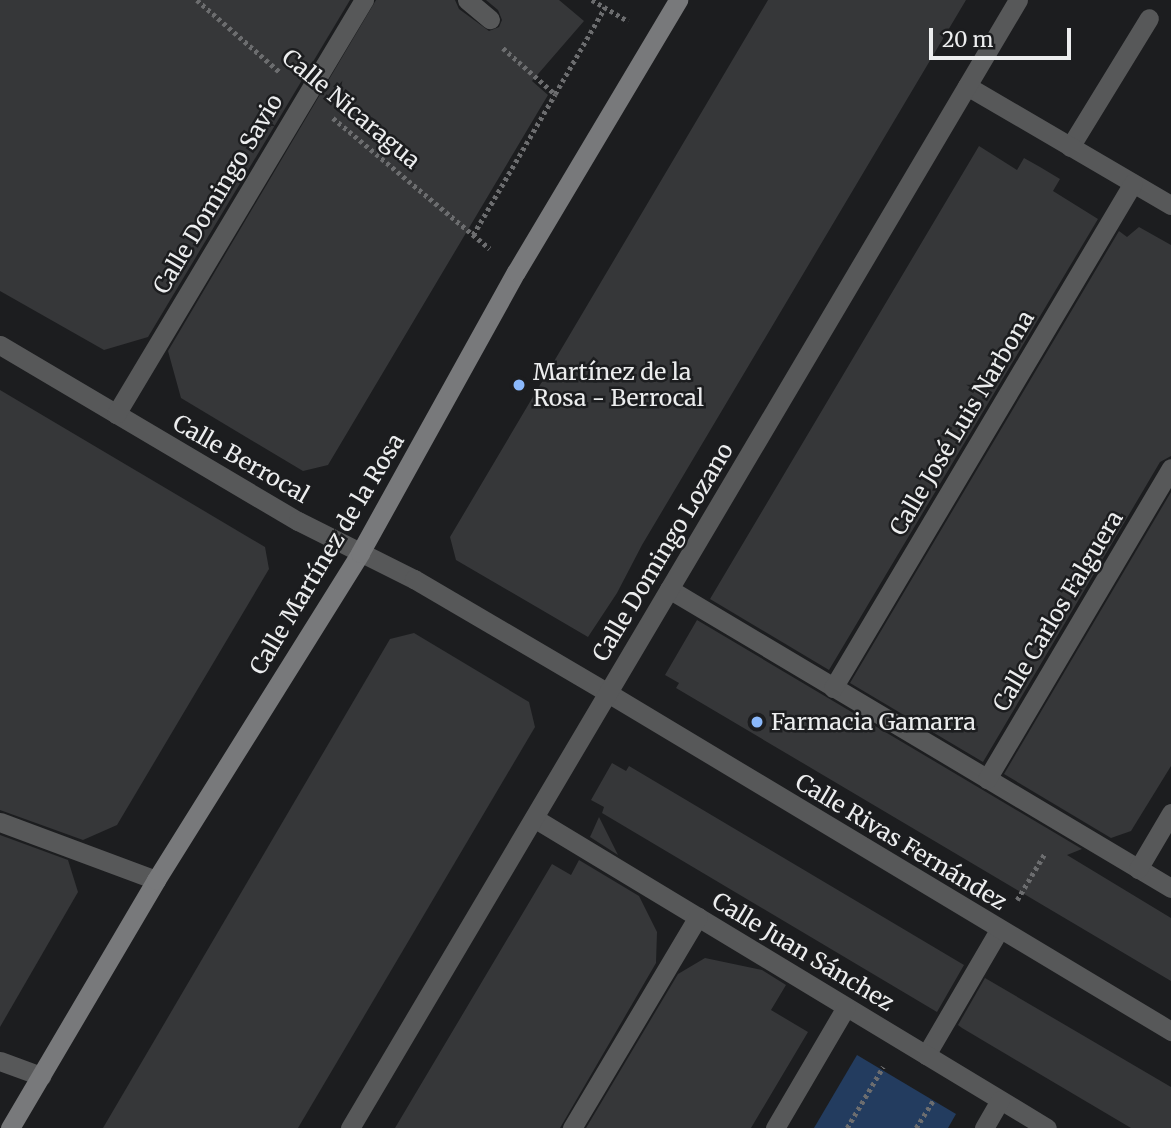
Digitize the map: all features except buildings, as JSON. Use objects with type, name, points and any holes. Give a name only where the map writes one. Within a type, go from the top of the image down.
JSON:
[{"type":"main road","name":"Calle Martínez de la Rosa","points":[[10,1128],[156,880],[360,553],[516,272],[678,0]]},
{"type":"street","name":"Calle Domingo Savio","points":[[116,414],[364,0]]},
{"type":"street","points":[[467,0],[490,19]]},
{"type":"street","name":"Calle Domingo Lozano","points":[[350,1128],[1018,0]]},
{"type":"street","points":[[1070,147],[1149,18]]},
{"type":"street","points":[[967,86],[1171,205]]},
{"type":"street","name":"Calle José Luis Narbona","points":[[833,688],[1133,183]]},
{"type":"street","name":"Calle Berrocal","points":[[0,345],[298,522],[414,579],[608,693]]},
{"type":"street","name":"Calle Carlos Falguera","points":[[987,779],[1171,468]]},
{"type":"street","points":[[669,589],[1171,888]]},
{"type":"street","name":"Calle Rivas Fernández","points":[[608,693],[1171,1031]]},
{"type":"street","points":[[1139,869],[1171,813]]},
{"type":"street","name":"Calle Juan Sánchez","points":[[534,818],[1047,1128]]},
{"type":"street","points":[[0,822],[156,880]]},
{"type":"street","points":[[572,1128],[698,917]]},
{"type":"street","points":[[926,1055],[999,930]]},
{"type":"street","points":[[775,1128],[846,1007]]},
{"type":"street","points":[[0,1061],[41,1076]]},
{"type":"street","points":[[984,1128],[1000,1100]]},
{"type":"path","name":"Calle Nicaragua","points":[[197,0],[306,96],[482,243]]},
{"type":"path","points":[[473,235],[606,7]]},
{"type":"path","points":[[531,73],[555,94]]},
{"type":"path","points":[[999,930],[1062,823]]},
{"type":"path","points":[[847,1128],[881,1069]]},
{"type":"path","points":[[916,1128],[933,1100]]},
{"type":"shaded area","points":[[857,1055],[956,1114],[948,1128],[814,1128]]},
{"type":"place","name":"Martínez de la Rosa - Berrocal","points":[[519,385]]},
{"type":"place","name":"Farmacia Gamarra","points":[[757,722]]}]
